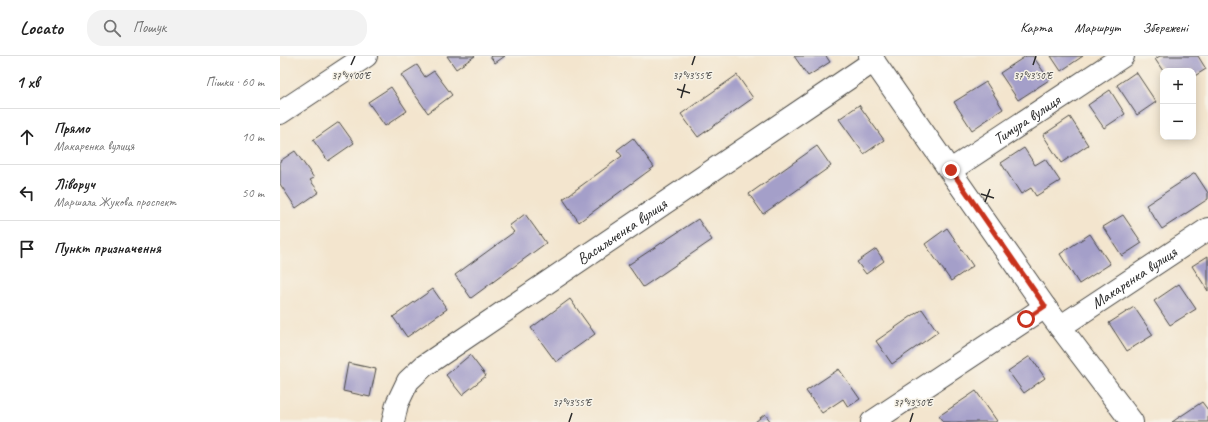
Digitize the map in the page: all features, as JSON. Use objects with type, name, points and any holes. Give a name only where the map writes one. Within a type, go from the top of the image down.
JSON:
[{"type":"street","points":[[280,113],[366,56]]},
{"type":"street","name":"Тимура вулиця","points":[[951,170],[1123,56]]},
{"type":"street","points":[[872,58],[1045,306],[1132,422]]},
{"type":"street","name":"Васильченка вулиця","points":[[393,422],[397,404],[408,381],[424,366],[872,58]]},
{"type":"street","name":"Макаренка вулиця","points":[[1060,327],[1208,229]]},
{"type":"street","points":[[872,422],[1045,306]]},
{"type":"building","points":[[447,56],[475,56],[456,69]]},
{"type":"building","points":[[490,56],[505,56],[495,63]]},
{"type":"building","points":[[794,56],[826,56],[830,62],[808,76]]},
{"type":"building","points":[[1026,56],[1033,56],[1049,80],[1018,100],[1000,73]]},
{"type":"building","points":[[1051,56],[1083,56],[1061,71]]},
{"type":"building","points":[[1160,56],[1198,56],[1206,69],[1196,75],[1196,68],[1161,68],[1155,59]]},
{"type":"building","points":[[417,65],[425,77],[434,71],[452,95],[428,113],[401,75]]},
{"type":"building","points":[[1136,72],[1156,102],[1137,115],[1117,85]]},
{"type":"building","points":[[737,75],[753,98],[698,137],[681,114]]},
{"type":"building","points":[[986,82],[1003,109],[972,130],[954,102]]},
{"type":"building","points":[[391,87],[407,111],[385,126],[368,102]]},
{"type":"building","points":[[1110,90],[1125,114],[1104,128],[1088,105]]},
{"type":"building","points":[[859,105],[884,140],[864,154],[839,119]]},
{"type":"building","points":[[1070,117],[1088,145],[1061,163],[1043,135]]},
{"type":"building","points":[[339,122],[354,143],[328,161],[313,140]]},
{"type":"building","points":[[633,138],[654,167],[579,222],[563,199],[622,156],[617,150]]},
{"type":"building","points":[[817,146],[831,166],[763,214],[749,194]]},
{"type":"building","points":[[1024,148],[1035,165],[1045,159],[1060,181],[1036,196],[1031,188],[1021,194],[1001,163]]},
{"type":"building","points":[[295,151],[314,178],[310,180],[319,192],[296,208],[280,184],[280,161]]},
{"type":"building","points":[[1195,173],[1208,193],[1208,199],[1162,229],[1146,205]]},
{"type":"building","points":[[525,214],[546,243],[471,298],[455,275],[514,232],[509,226]]},
{"type":"building","points":[[1123,215],[1142,243],[1122,256],[1103,227]]},
{"type":"building","points":[[698,219],[712,240],[643,287],[628,265]]},
{"type":"building","points":[[947,228],[973,266],[951,281],[925,244]]},
{"type":"building","points":[[1090,234],[1110,264],[1079,284],[1060,254]]},
{"type":"building","points":[[876,249],[884,261],[866,274],[857,262]]},
{"type":"building","points":[[1208,256],[1208,291],[1192,266]]},
{"type":"building","points":[[1179,284],[1196,309],[1170,325],[1154,301]]},
{"type":"building","points":[[433,289],[447,309],[407,337],[393,317]]},
{"type":"building","points":[[570,299],[595,334],[556,362],[531,328]]},
{"type":"building","points":[[1134,307],[1153,335],[1127,351],[1109,323]]},
{"type":"building","points":[[922,309],[938,332],[892,364],[876,341]]},
{"type":"building","points":[[470,355],[486,376],[462,395],[446,375]]},
{"type":"building","points":[[1030,356],[1045,378],[1024,393],[1008,371]]},
{"type":"building","points":[[348,363],[376,369],[370,397],[343,391]]},
{"type":"building","points":[[839,369],[860,399],[848,407],[843,399],[822,413],[806,391]]},
{"type":"building","points":[[976,391],[997,421],[943,422],[939,416]]},
{"type":"building","points":[[1202,402],[1208,410],[1208,422],[1172,422]]},
{"type":"building","points":[[765,414],[771,422],[755,422]]},
{"type":"route","points":[[951,170],[1045,306],[1026,319]]}]
